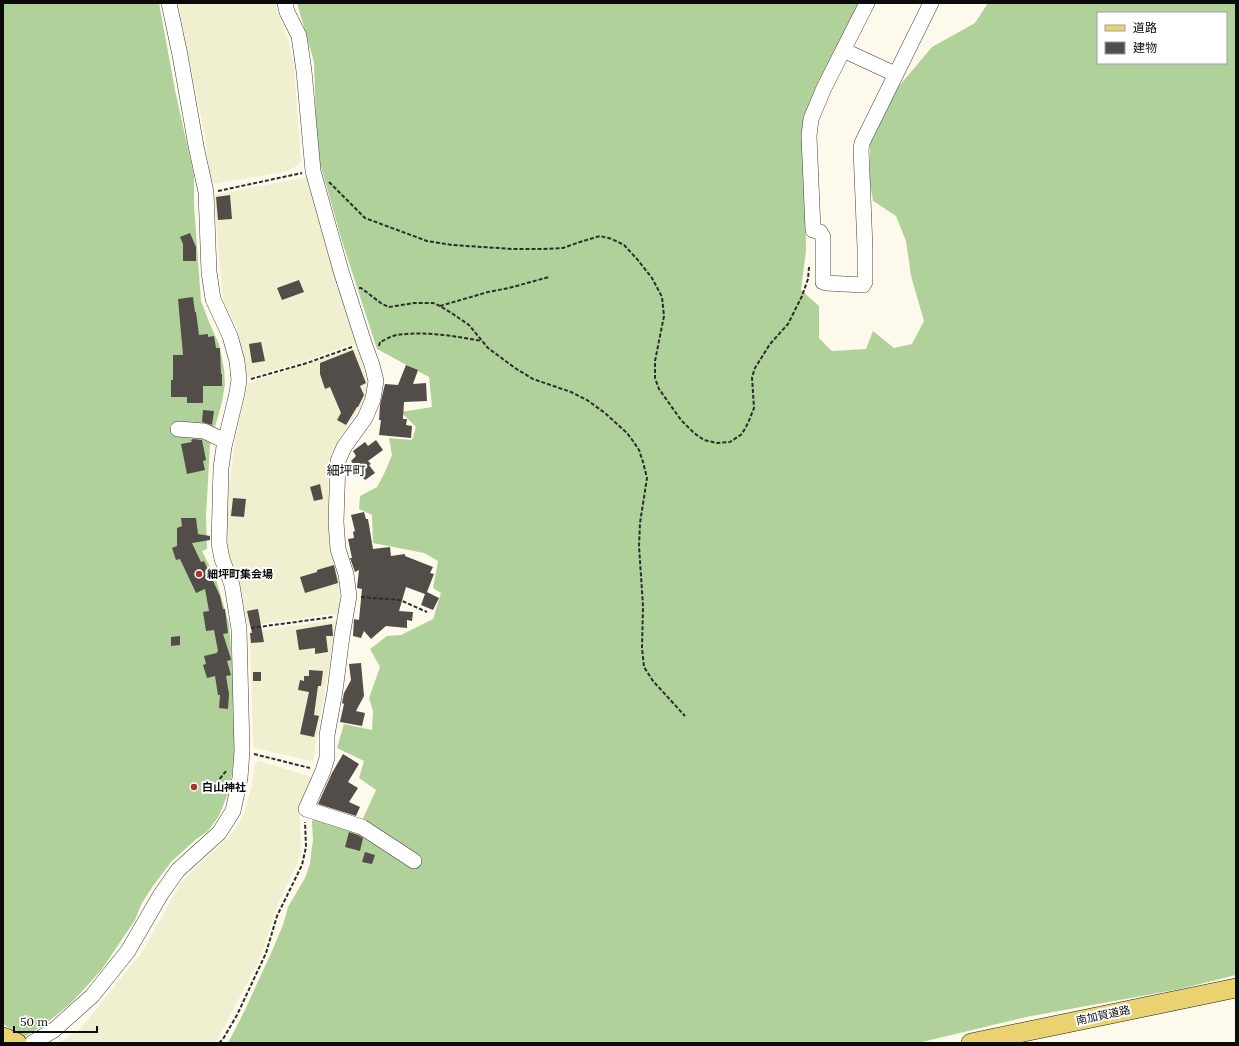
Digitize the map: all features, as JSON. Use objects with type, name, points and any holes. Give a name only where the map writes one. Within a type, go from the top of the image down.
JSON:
[{"type":"main road","name":"南加賀道路","points":[[971,1043],[1236,988]]},
{"type":"main road","points":[[3,1037],[17,1043]]},
{"type":"street","points":[[32,1043],[54,1030],[92,996],[128,951],[161,894],[178,870],[219,833],[233,811],[240,778],[242,751],[239,629],[232,585],[222,560],[219,543],[222,468],[225,441],[237,393],[237,361],[230,336],[213,299],[209,272],[206,192],[169,3]]},
{"type":"street","points":[[285,3],[287,12],[299,36],[314,174],[341,271],[376,381],[373,399],[365,418],[344,447],[338,461],[336,522],[338,550],[346,574],[349,596],[327,735],[327,758],[323,771],[306,809],[362,827],[414,860]]},
{"type":"street","points":[[867,3],[824,88],[811,119],[809,136],[813,230],[820,232],[823,237],[823,282],[826,283],[863,285],[865,282],[862,143],[931,3]]},
{"type":"street","points":[[844,50],[895,74]]},
{"type":"street","points":[[178,429],[204,431],[225,441]]},
{"type":"path","points":[[206,192],[314,174],[326,179],[336,187],[365,218],[426,241],[452,245],[513,249],[549,249],[563,248],[600,236],[612,239],[624,245],[637,259],[652,278],[662,297],[664,316],[655,361],[655,378],[659,389],[681,420],[694,433],[704,440],[717,443],[730,442],[742,434],[748,423],[754,408],[752,377],[755,368],[770,344],[788,324],[802,296],[808,279],[810,263]]},
{"type":"path","points":[[440,306],[549,277]]},
{"type":"path","points":[[348,291],[361,288],[382,304],[389,307],[420,303],[433,303],[440,306],[469,325],[488,348],[533,379],[571,392],[587,400],[605,413],[627,433],[639,450],[647,478],[640,523],[639,546],[643,606],[642,648],[644,667],[653,681],[685,716]]},
{"type":"path","points":[[370,359],[378,354],[380,342],[396,336],[423,333],[482,341]]},
{"type":"path","points":[[238,380],[250,379],[307,363],[364,343]]},
{"type":"path","points":[[349,596],[400,600],[427,612]]},
{"type":"path","points":[[239,629],[347,615]]},
{"type":"path","points":[[242,751],[323,771]]},
{"type":"path","points":[[219,1043],[223,1039],[237,1015],[266,953],[277,916],[302,866],[306,847],[304,825],[306,809]]},
{"type":"green space","points":[[3,3],[159,3],[175,90],[194,176],[194,205],[201,301],[219,344],[224,369],[225,384],[222,402],[210,445],[206,516],[207,549],[202,551],[216,579],[229,624],[236,713],[234,758],[230,788],[219,816],[208,831],[195,840],[171,862],[142,903],[135,920],[102,969],[87,986],[70,1004],[44,1025],[24,1037],[3,1024]]},
{"type":"green space","points":[[178,3],[275,3],[288,39],[294,66],[301,161],[298,165],[288,171],[216,184],[211,182],[205,137]]},
{"type":"green space","points":[[297,3],[861,3],[804,118],[806,251],[801,290],[819,306],[819,338],[832,351],[866,349],[873,331],[894,348],[912,344],[924,321],[911,276],[906,241],[896,216],[873,201],[870,183],[870,144],[894,92],[932,47],[975,23],[988,3],[1236,3],[1236,975],[1180,989],[1026,1017],[918,1043],[228,1043],[272,951],[283,925],[288,907],[305,878],[310,864],[313,840],[312,821],[316,818],[360,825],[376,790],[359,778],[364,761],[337,748],[344,724],[372,730],[373,711],[369,698],[380,667],[370,649],[387,636],[401,635],[433,619],[441,593],[433,588],[438,561],[424,553],[373,543],[372,515],[359,509],[360,496],[377,487],[384,474],[392,455],[389,438],[412,440],[416,427],[401,412],[432,407],[429,377],[377,349],[342,241],[317,153],[314,62]]},
{"type":"green space","points":[[301,178],[308,178],[358,339],[354,344],[296,364],[250,377],[246,375],[237,327],[224,302],[222,292],[214,195]]},
{"type":"green space","points":[[352,349],[359,349],[362,351],[362,361],[367,385],[366,395],[363,403],[341,435],[331,453],[328,479],[330,540],[333,558],[340,579],[339,613],[248,626],[239,582],[227,551],[224,527],[235,441],[248,383]]},
{"type":"green space","points":[[337,620],[313,761],[253,748],[249,632]]},
{"type":"green space","points":[[259,761],[312,777],[300,804],[301,850],[298,862],[277,906],[261,956],[218,1039],[215,1043],[59,1043],[80,1029],[142,952],[185,878],[229,837],[236,828],[244,813],[252,785],[255,764]]},
{"type":"building","points":[[230,195],[232,219],[218,220],[216,197]]},
{"type":"building","points":[[190,233],[196,247],[196,261],[183,261],[183,244],[180,237]]},
{"type":"building","points":[[299,280],[304,292],[282,300],[277,288]]},
{"type":"building","points":[[193,297],[199,335],[208,334],[208,337],[214,336],[216,348],[220,348],[222,386],[203,386],[203,403],[187,403],[187,397],[171,397],[173,355],[183,355],[178,299]]},
{"type":"building","points":[[261,342],[265,361],[252,363],[249,344]]},
{"type":"building","points":[[353,350],[366,383],[360,386],[364,395],[346,425],[337,420],[341,413],[330,387],[325,389],[320,374],[320,363]]},
{"type":"building","points":[[406,365],[418,370],[413,384],[426,383],[427,401],[404,402],[403,419],[407,419],[406,425],[412,426],[411,438],[379,435],[381,420],[379,420],[380,405],[385,384],[398,385]]},
{"type":"building","points":[[203,410],[214,411],[212,425],[202,422]]},
{"type":"building","points":[[191,440],[202,440],[206,460],[203,461],[205,470],[187,474],[181,444],[192,442]]},
{"type":"building","points":[[376,440],[383,450],[368,461],[375,473],[365,480],[351,461],[356,456],[353,451],[365,442],[368,446]]},
{"type":"building","points":[[320,484],[323,499],[314,501],[310,487]]},
{"type":"building","points":[[233,498],[246,499],[244,517],[231,516]]},
{"type":"building","points":[[364,512],[366,519],[368,519],[373,549],[390,547],[391,556],[405,554],[405,556],[433,567],[430,573],[434,574],[427,592],[439,598],[433,610],[421,605],[425,594],[406,587],[399,611],[413,612],[412,621],[407,620],[407,628],[386,626],[371,639],[364,631],[361,638],[353,636],[354,619],[359,620],[362,589],[357,588],[359,570],[355,572],[350,558],[352,558],[348,539],[354,538],[353,532],[355,531],[351,515]]},
{"type":"building","points":[[181,518],[196,518],[198,534],[210,536],[210,540],[192,543],[201,562],[204,561],[220,596],[223,609],[225,609],[228,633],[223,634],[231,659],[227,661],[231,675],[226,676],[229,694],[228,709],[219,708],[220,695],[218,695],[215,676],[207,678],[203,665],[206,664],[204,656],[217,653],[218,651],[214,630],[206,631],[203,612],[209,611],[205,589],[196,593],[180,559],[176,560],[172,548],[177,546],[177,528],[182,526]]},
{"type":"building","points":[[334,565],[338,583],[305,593],[300,577]]},
{"type":"building","points":[[258,609],[264,642],[251,643],[250,633],[252,633],[247,611]]},
{"type":"building","points":[[332,624],[333,636],[326,636],[328,652],[315,654],[315,648],[299,650],[296,630]]},
{"type":"building","points":[[180,636],[180,645],[171,646],[171,637]]},
{"type":"building","points":[[361,663],[364,696],[356,711],[365,713],[362,726],[340,722],[344,704],[342,703],[344,693],[351,680],[349,664]]},
{"type":"building","points":[[309,670],[323,671],[321,686],[318,686],[314,715],[319,716],[314,737],[300,734],[309,692],[298,690],[300,680],[304,681],[304,676],[309,676]]},
{"type":"building","points":[[253,672],[261,672],[261,681],[253,681]]},
{"type":"building","points":[[343,754],[359,764],[348,782],[358,788],[349,802],[360,807],[356,816],[318,804],[332,773]]},
{"type":"building","points":[[349,832],[363,838],[360,851],[345,847]]},
{"type":"building","points":[[365,852],[375,855],[372,864],[362,862]]},
{"type":"place","name":"細坪町集会場","points":[[199,574]]},
{"type":"place","name":"白山神社","points":[[194,787]]},
{"type":"district","name":"細坪町","points":[[346,470]]}]
